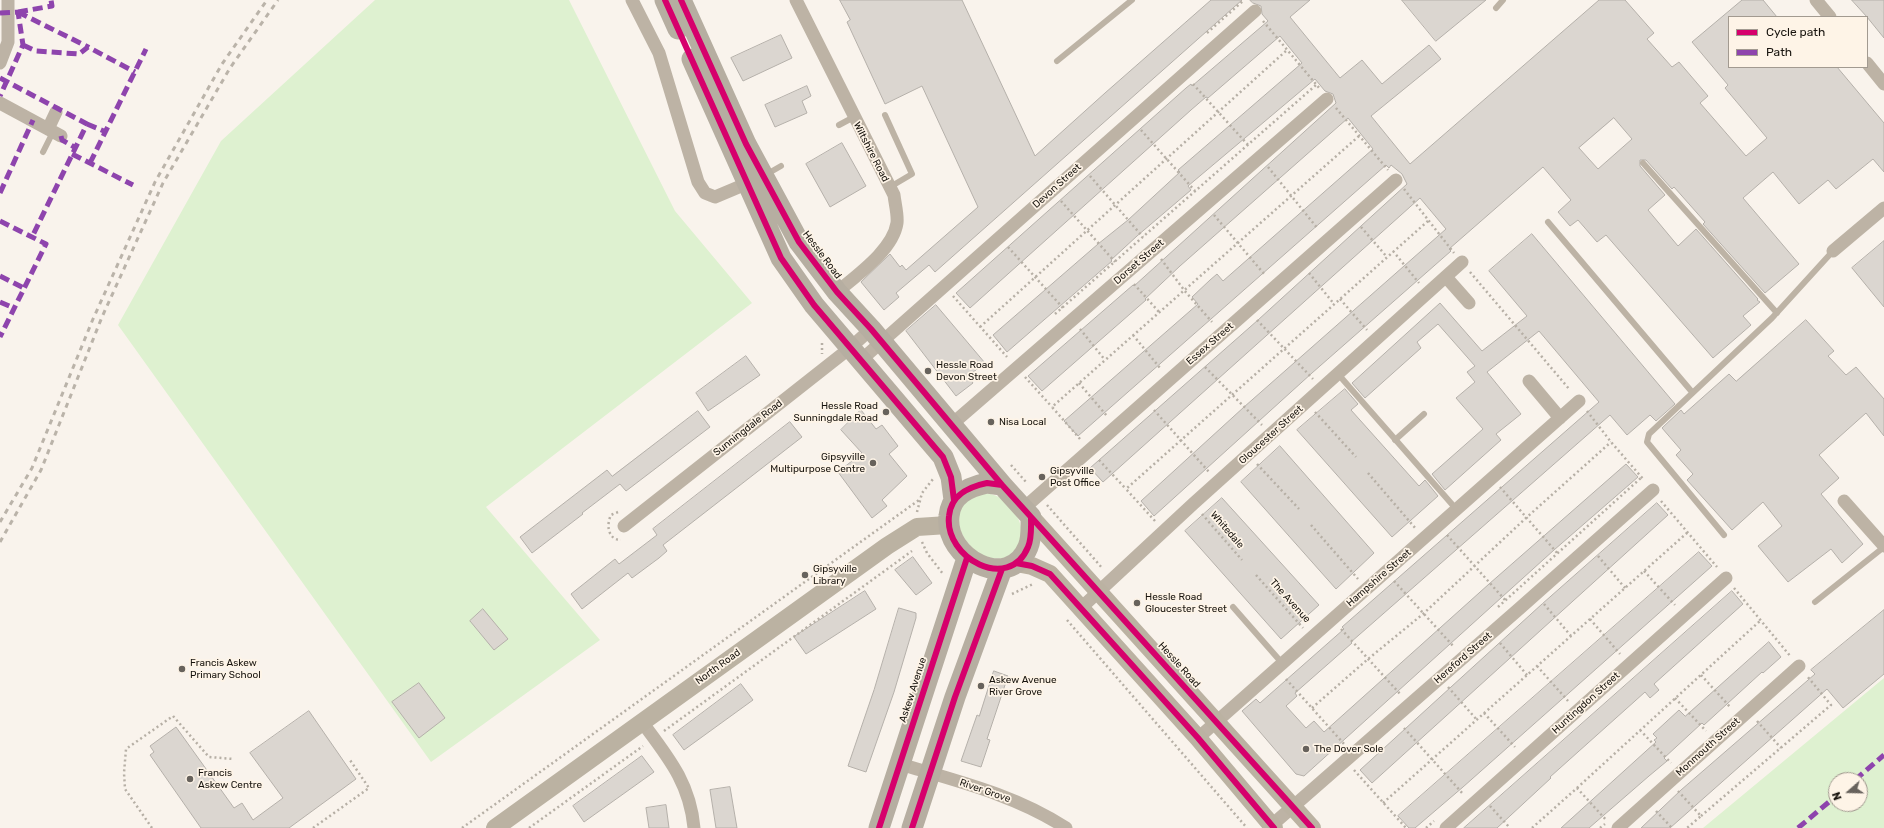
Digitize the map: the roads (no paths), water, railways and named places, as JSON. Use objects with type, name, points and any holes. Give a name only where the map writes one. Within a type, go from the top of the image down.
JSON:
[{"type":"main road","name":"Hessle Road","points":[[665,0],[764,175],[799,242],[837,292],[876,335],[1002,485]]},
{"type":"main road","name":"Hessle Road","points":[[681,0],[746,144],[764,175],[782,258],[814,305],[943,457],[951,477],[954,500]]},
{"type":"main road","points":[[987,483],[1002,485],[1027,512],[1029,546],[1024,555],[1009,566],[992,569],[967,558],[956,545],[948,525],[949,511],[954,500],[966,489],[987,483]]},
{"type":"main road","name":"Askew Avenue","points":[[878,828],[967,558]]},
{"type":"main road","points":[[912,828],[955,697],[1009,566]]},
{"type":"street","points":[[0,64],[8,42],[8,0]]},
{"type":"street","points":[[632,0],[659,53],[698,182],[705,193],[715,197],[764,175]]},
{"type":"street","name":"Wiltshire Road","points":[[796,0],[894,195],[897,223],[889,244],[871,263],[837,292]]},
{"type":"street","points":[[1816,0],[1829,16]]},
{"type":"street","name":"Devon Street","points":[[876,335],[1254,11]]},
{"type":"street","points":[[1868,64],[1884,84]]},
{"type":"street","name":"Dorset Street","points":[[951,425],[1328,99]]},
{"type":"street","points":[[0,103],[54,133],[56,112]]},
{"type":"street","name":"Essex Street","points":[[1027,512],[1396,180]]},
{"type":"street","points":[[1833,251],[1884,208]]},
{"type":"street","name":"Gloucester Street","points":[[1081,608],[1193,504],[1462,262]]},
{"type":"street","points":[[1446,277],[1469,303]]},
{"type":"street","name":"Sunningdale Road","points":[[624,526],[855,354],[876,335]]},
{"type":"street","points":[[1528,381],[1560,418]]},
{"type":"street","name":"Hampshire Street","points":[[1198,738],[1216,721],[1282,668],[1311,637],[1579,401]]},
{"type":"street","name":"Hereford Street","points":[[1273,827],[1293,806],[1653,490]]},
{"type":"street","points":[[1844,501],[1884,546]]},
{"type":"street","name":"Hessle Road","points":[[1027,512],[1312,828]]},
{"type":"street","name":"North Road","points":[[495,828],[917,527],[948,525]]},
{"type":"street","points":[[1009,566],[1032,566],[1050,574],[1198,738],[1273,827]]},
{"type":"street","name":"Huntingdon Street","points":[[1446,828],[1726,578]]},
{"type":"street","name":"Monmouth Street","points":[[1613,825],[1799,666]]},
{"type":"street","points":[[642,722],[676,768],[685,786],[694,828]]},
{"type":"street","name":"River Grove","points":[[900,764],[1000,794],[1048,816],[1066,828]]},
{"type":"lane","points":[[1057,61],[1132,0]]},
{"type":"lane","points":[[1496,8],[1503,0]]},
{"type":"lane","points":[[885,115],[912,174],[890,187]]},
{"type":"lane","points":[[839,125],[854,117]]},
{"type":"lane","points":[[43,152],[54,133]]},
{"type":"lane","points":[[1643,163],[1777,313]]},
{"type":"lane","points":[[1548,222],[1692,392]]},
{"type":"lane","points":[[1724,535],[1647,442],[1649,434],[1777,313],[1833,251]]},
{"type":"lane","points":[[1338,374],[1457,510]]},
{"type":"lane","points":[[1395,440],[1424,414]]},
{"type":"lane","points":[[1815,602],[1884,546]]},
{"type":"lane","points":[[1233,607],[1282,668]]},
{"type":"railway","points":[[0,522],[32,468],[93,319],[155,182],[222,64],[267,0]]},
{"type":"railway","points":[[0,542],[41,470],[102,317],[163,183],[230,68],[278,0]]},
{"type":"place","name":"Hessle Road Devon Street","points":[[928,371]]},
{"type":"place","name":"Hessle Road Sunningdale Road","points":[[886,412]]},
{"type":"place","name":"Nisa Local","points":[[991,422]]},
{"type":"place","name":"Gipsyville Multipurpose Centre","points":[[873,463]]},
{"type":"place","name":"Gipsyville Post Office","points":[[1042,477]]},
{"type":"place","name":"Gipsyville Library","points":[[805,575]]},
{"type":"place","name":"Hessle Road Gloucester Street","points":[[1137,603]]},
{"type":"place","name":"Francis Askew Primary School","points":[[182,669]]},
{"type":"place","name":"Askew Avenue River Grove","points":[[981,686]]},
{"type":"place","name":"The Dover Sole","points":[[1306,749]]},
{"type":"place","name":"Francis Askew Centre","points":[[190,779]]}]
